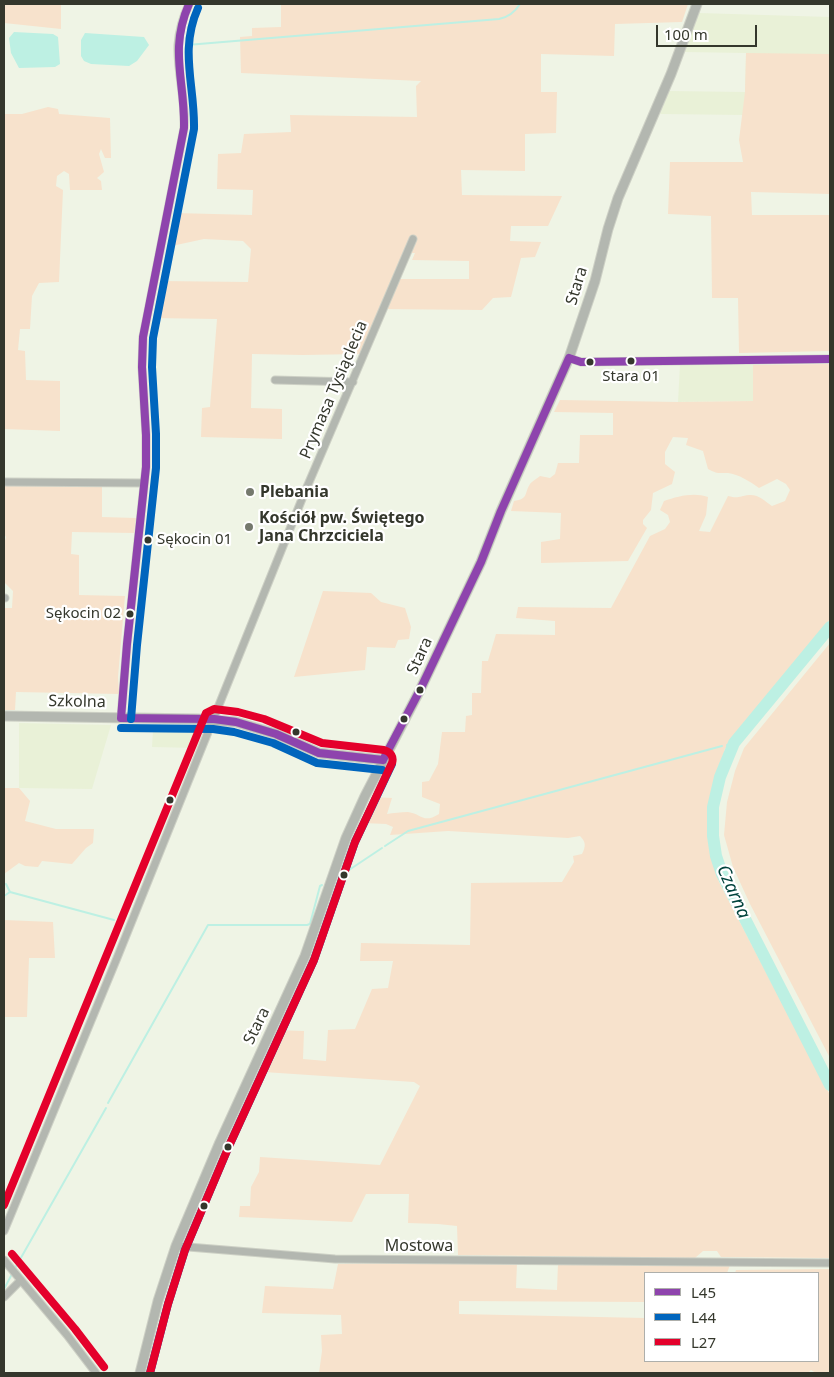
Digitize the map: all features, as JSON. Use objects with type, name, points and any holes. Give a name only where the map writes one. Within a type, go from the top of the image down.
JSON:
[{"type":"street","points":[[121,718],[144,483],[146,435],[142,367],[143,337],[184,128],[178,46],[181,26],[189,4]]},
{"type":"street","name":"Stara","points":[[140,1373],[156,1309],[176,1246],[220,1142],[304,956],[346,838],[481,562],[501,511],[569,358],[595,281],[618,198],[697,4]]},
{"type":"street","name":"Prymasa Tysiąclecia","points":[[4,1231],[214,719],[308,484],[413,239]]},
{"type":"street","points":[[569,358],[581,362],[830,359]]},
{"type":"street","points":[[275,380],[353,382]]},
{"type":"street","points":[[4,482],[144,483]]},
{"type":"street","name":"Szkolna","points":[[4,716],[214,719],[261,728],[319,754],[383,760]]},
{"type":"street","name":"Mostowa","points":[[176,1246],[335,1260],[830,1263]]},
{"type":"street","points":[[4,1260],[96,1373]]},
{"type":"street","points":[[4,1297],[21,1280]]},
{"type":"shaded area","points":[[4,4],[61,4],[61,29],[4,23]]},
{"type":"shaded area","points":[[281,4],[688,4],[682,22],[615,24],[614,56],[541,54],[541,92],[557,92],[556,133],[525,134],[525,171],[461,170],[462,195],[562,196],[548,226],[511,226],[510,241],[541,242],[535,257],[521,258],[511,297],[493,298],[482,310],[379,309],[360,354],[252,354],[251,408],[282,409],[282,439],[201,437],[202,408],[210,407],[217,319],[153,318],[160,281],[248,282],[251,249],[243,241],[204,239],[167,247],[175,213],[252,215],[253,190],[217,189],[218,154],[241,153],[244,134],[291,132],[290,115],[417,117],[416,86],[421,81],[241,73],[240,37],[252,36],[252,28],[281,27]],"holes":[[[404,253],[415,253],[412,260],[469,261],[469,279],[393,279]]]},
{"type":"shaded area","points":[[699,13],[830,17],[830,116],[660,114],[669,91],[745,92],[746,53],[684,52]]},
{"type":"shaded area","points":[[746,53],[830,54],[830,194],[751,192],[752,215],[830,215],[830,351],[739,353],[738,298],[712,298],[711,216],[668,214],[670,162],[743,162],[739,140],[745,92]]},
{"type":"shaded area","points":[[48,107],[58,109],[59,114],[110,118],[111,158],[105,158],[101,149],[99,154],[104,172],[97,178],[101,181],[102,190],[70,190],[69,174],[64,171],[57,176],[56,186],[63,190],[59,282],[39,283],[32,296],[30,329],[20,329],[18,350],[25,351],[26,380],[60,381],[60,431],[4,429],[4,114],[22,114]]},
{"type":"shaded area","points":[[830,364],[830,619],[725,749],[712,790],[708,823],[710,854],[719,882],[830,1095],[830,1258],[721,1257],[717,1251],[703,1251],[695,1258],[458,1255],[457,1226],[408,1223],[409,1194],[366,1194],[352,1222],[239,1217],[240,1206],[250,1206],[251,1187],[259,1172],[260,1157],[380,1165],[420,1086],[414,1082],[264,1072],[275,1030],[304,1031],[303,1059],[326,1061],[328,1030],[355,1029],[372,989],[388,988],[393,961],[360,961],[361,943],[470,945],[471,883],[562,882],[574,862],[573,856],[582,854],[584,849],[585,844],[580,836],[568,838],[448,831],[390,835],[393,827],[386,824],[363,823],[372,797],[392,798],[387,814],[408,812],[423,818],[429,818],[439,814],[440,804],[422,797],[422,782],[429,781],[438,764],[442,732],[465,732],[466,716],[472,715],[472,693],[481,693],[482,661],[488,661],[496,634],[555,635],[555,621],[516,618],[518,607],[611,608],[650,536],[665,529],[670,522],[668,515],[660,510],[664,501],[686,495],[708,497],[706,515],[699,531],[710,532],[728,496],[755,496],[772,506],[785,501],[790,490],[786,484],[777,479],[759,488],[736,475],[711,471],[708,469],[703,451],[686,445],[688,438],[673,437],[665,452],[665,464],[675,472],[672,484],[653,493],[651,510],[643,520],[643,524],[647,528],[628,561],[541,563],[541,542],[560,539],[561,513],[511,511],[514,501],[522,499],[530,484],[540,476],[550,478],[555,474],[558,463],[579,463],[580,435],[613,435],[613,413],[554,412],[560,400],[753,401],[753,365]]},
{"type":"shaded area","points":[[680,365],[753,365],[753,401],[678,402]]},
{"type":"shaded area","points":[[4,485],[102,487],[102,517],[136,518],[134,533],[72,532],[71,554],[79,555],[79,595],[125,596],[118,677],[119,694],[16,692],[15,710],[4,710],[4,608],[12,608],[13,591],[4,582],[4,544],[6,537],[4,534]]},
{"type":"shaded area","points":[[323,591],[371,593],[381,602],[405,608],[411,627],[409,639],[398,640],[395,648],[367,647],[365,670],[294,677]]},
{"type":"shaded area","points":[[830,643],[830,1058],[750,904],[733,867],[724,835],[727,802],[735,771],[744,748]]},
{"type":"shaded area","points":[[19,723],[111,725],[92,789],[19,788]]},
{"type":"shaded area","points":[[165,726],[200,727],[203,731],[197,748],[152,747],[153,730],[164,731]]},
{"type":"shaded area","points":[[4,788],[19,788],[30,801],[25,821],[56,829],[94,829],[93,843],[72,864],[42,861],[38,867],[25,866],[19,863],[4,874]]},
{"type":"shaded area","points":[[4,920],[53,922],[55,958],[29,958],[27,1017],[4,1017]]},
{"type":"shaded area","points":[[517,1263],[516,1288],[557,1290],[558,1264],[730,1265],[727,1272],[644,1272],[644,1302],[459,1301],[459,1314],[644,1318],[644,1362],[819,1362],[819,1272],[735,1272],[736,1270],[830,1269],[830,1373],[816,1373],[811,1370],[808,1373],[319,1373],[322,1351],[321,1335],[342,1334],[341,1315],[262,1313],[265,1286],[333,1289],[338,1264]]},
{"type":"water","points":[[14,32],[53,34],[58,37],[60,64],[55,67],[19,68],[11,53],[9,38]]},
{"type":"water","points":[[85,33],[144,37],[149,45],[137,61],[129,66],[91,64],[84,61],[81,56],[81,40]]},
{"type":"waterway","points":[[187,45],[499,19],[511,14],[520,4]]},
{"type":"waterway","name":"Czarna","points":[[830,627],[734,743],[720,777],[713,807],[713,836],[716,856],[722,874],[830,1085]]},
{"type":"waterway","name":"Czarna","points":[[727,745],[734,743]]},
{"type":"waterway","points":[[385,846],[408,831],[722,746]]},
{"type":"waterway","points":[[337,878],[382,848]]},
{"type":"waterway","points":[[6,884],[10,892],[114,920]]},
{"type":"waterway","points":[[108,1103],[208,925],[310,924],[320,886],[322,885]]},
{"type":"waterway","points":[[4,896],[10,892]]},
{"type":"waterway","points":[[14,1270],[106,1108]]},
{"type":"waterway","points":[[4,1289],[12,1274]]},
{"type":"transit line","name":"L45","points":[[121,718],[146,467],[142,367],[143,337],[184,128],[179,51],[183,21],[189,4]]},
{"type":"transit line","name":"L44","points":[[131,719],[156,468],[152,367],[153,338],[194,129],[189,54],[192,24],[198,8]]},
{"type":"transit line","name":"L45","points":[[569,358],[581,362],[830,359]]},
{"type":"transit line","name":"L45","points":[[383,760],[420,690],[481,562],[501,511],[569,358]]},
{"type":"transit line","name":"L27","points":[[4,1205],[206,713],[214,709],[238,712],[264,719],[322,743],[384,750],[390,753],[393,759],[392,763],[355,842],[314,960],[229,1146],[185,1250],[168,1304],[150,1373]]},
{"type":"transit line","name":"L45","points":[[121,718],[214,719],[236,722],[276,734],[319,753],[383,760]]},
{"type":"transit line","name":"L44","points":[[121,728],[213,729],[234,732],[273,743],[317,763],[382,770]]},
{"type":"transit line","name":"L44","points":[[150,1373],[168,1304],[185,1250],[229,1146],[314,960],[355,842],[392,764]]},
{"type":"transit line","name":"L27","points":[[12,1254],[75,1329],[104,1367]]},
{"type":"place","name":"Stara 01","points":[[631,361]]},
{"type":"place","name":"Plebania","points":[[250,492]]},
{"type":"place","name":"Kościół pw. Świętego Jana Chrzciciela","points":[[249,527]]},
{"type":"place","name":"Sękocin 01","points":[[148,540]]},
{"type":"place","name":"Sękocin 02","points":[[130,614]]}]
